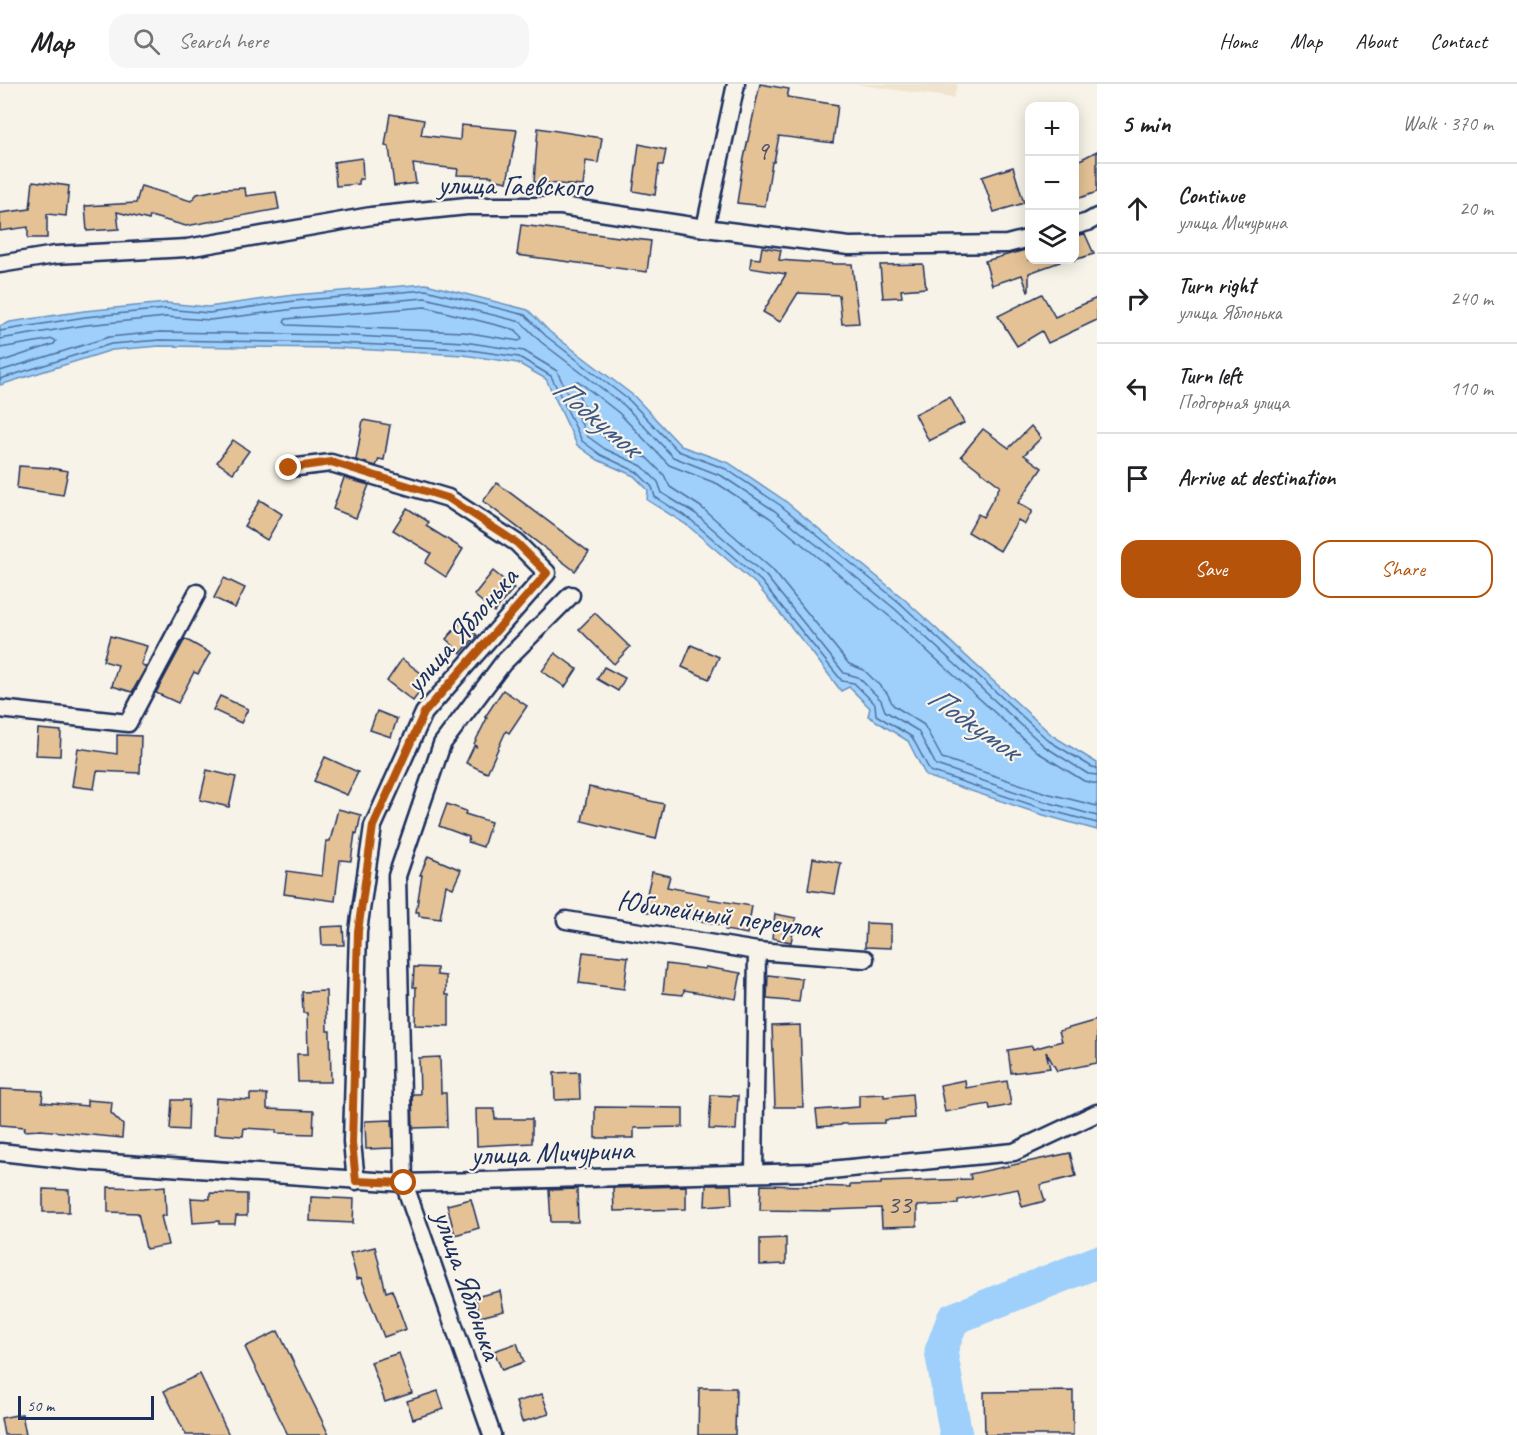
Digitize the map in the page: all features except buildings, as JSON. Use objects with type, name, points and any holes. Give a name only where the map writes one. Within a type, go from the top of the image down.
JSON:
[{"type":"street","points":[[705,228],[736,84]]},
{"type":"street","name":"улица Гаевского","points":[[0,264],[56,255],[187,248],[371,216],[467,206],[561,206],[705,228],[849,246],[1007,244],[1025,239]]},
{"type":"street","points":[[1079,224],[1097,217]]},
{"type":"street","name":"улица Яблонька","points":[[289,468],[331,462],[448,498],[517,543],[547,573],[424,713],[373,826],[358,931],[352,1143],[356,1181]]},
{"type":"street","points":[[0,709],[128,723],[197,593]]},
{"type":"street","name":"улица Яблонька","points":[[492,1435],[404,1183],[397,876],[442,744],[503,663],[571,595]]},
{"type":"street","name":"Юбилейный переулок","points":[[566,920],[756,951],[864,959]]},
{"type":"street","points":[[754,1173],[756,951]]},
{"type":"street","name":"улица Мичурина","points":[[0,1152],[81,1161],[404,1183],[810,1172],[1014,1152],[1097,1113]]},
{"type":"shaded area","points":[[855,84],[958,84],[953,98]]},
{"type":"water","name":"Подкумок","points":[[426,284],[528,310],[550,332],[634,396],[681,446],[729,463],[784,500],[904,599],[1053,736],[1097,763],[1097,830],[1040,814],[926,776],[908,741],[868,716],[870,708],[849,687],[841,691],[757,585],[687,525],[647,500],[648,490],[634,476],[598,460],[577,445],[546,379],[518,363],[463,355],[336,348],[160,346],[112,350],[0,385],[0,326],[10,322],[84,311],[166,303],[208,307],[294,295]]},
{"type":"waterway","points":[[956,1435],[941,1351],[953,1319],[1097,1262]]},
{"type":"route","points":[[289,468],[331,462],[448,498],[517,543],[547,573],[424,713],[373,826],[358,931],[352,1143],[356,1181],[404,1183]]}]
